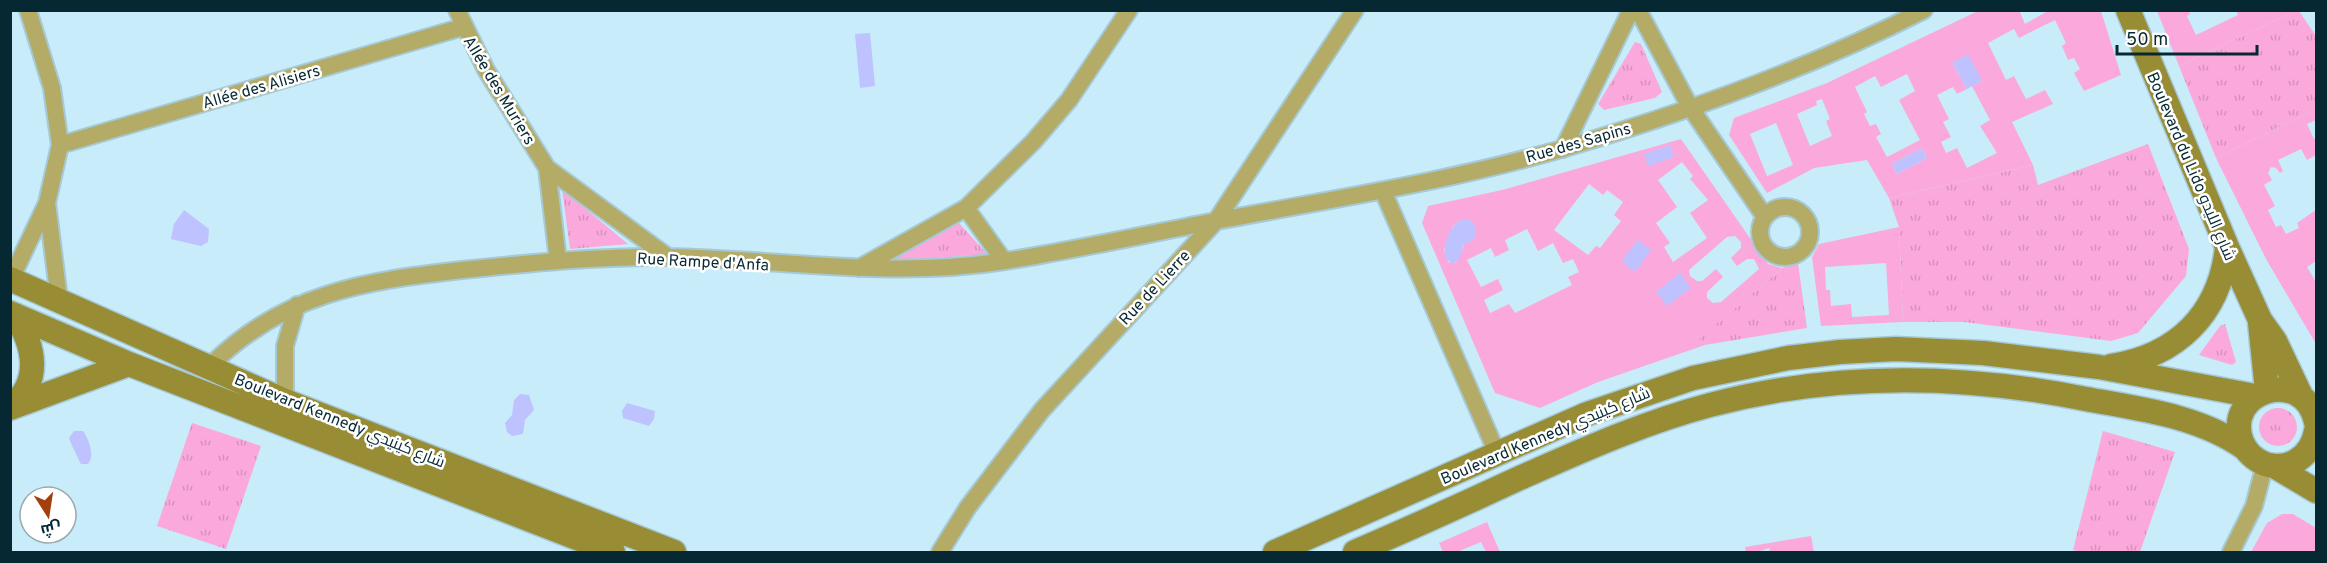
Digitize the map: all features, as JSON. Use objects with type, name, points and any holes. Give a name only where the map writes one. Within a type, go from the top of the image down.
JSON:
[{"type":"main road","name":"Boulevard du Lido شارع الليدو","points":[[2128,10],[2260,320],[2275,341],[2313,416]]},
{"type":"main road","points":[[2099,367],[2131,362],[2160,351],[2192,328],[2204,314],[2219,287],[2227,247]]},
{"type":"main road","name":"Boulevard Kennedy شارع كينيدي","points":[[10,279],[210,366],[279,410],[613,552]]},
{"type":"main road","points":[[10,407],[28,387],[33,368],[29,339],[13,314]]},
{"type":"main road","name":"Boulevard Kennedy شارع كينيدي","points":[[13,314],[129,364],[279,410],[674,552]]},
{"type":"main road","name":"Boulevard du Lido شارع الليدو","points":[[2260,320],[2261,394]]},
{"type":"main road","name":"Boulevard Kennedy شارع كينيدي","points":[[1275,552],[1497,453],[1645,392],[1726,369],[1788,358],[1896,349],[1983,353],[2099,367],[2261,394]]},
{"type":"main road","points":[[10,407],[129,364]]},
{"type":"main road","name":"Boulevard Kennedy شارع كينيدي","points":[[1355,552],[1627,432],[1711,405],[1808,386],[1892,378],[2008,386],[2131,407],[2199,424],[2220,432],[2246,449]]},
{"type":"main road","points":[[2270,465],[2289,464],[2302,458],[2311,447],[2313,416],[2284,390],[2261,394],[2243,411],[2239,426],[2246,449],[2270,465],[2316,490]]},
{"type":"street","points":[[10,279],[47,203],[60,145],[52,88],[28,10]]},
{"type":"street","name":"Allée des Muriers","points":[[457,10],[463,27],[509,109],[548,168],[668,257]]},
{"type":"street","points":[[856,270],[966,208],[1033,142],[1064,106],[1128,10]]},
{"type":"street","name":"Rue de Lierre","points":[[940,552],[968,507],[1042,410],[1216,220],[1355,10]]},
{"type":"street","points":[[1563,148],[1631,10]]},
{"type":"street","points":[[1638,10],[1690,107],[1765,217]]},
{"type":"street","name":"Rue des Sapins","points":[[1216,220],[1383,191],[1563,148],[1690,107],[1857,43],[1924,10]]},
{"type":"street","name":"Allée des Alisiers","points":[[60,145],[463,27]]},
{"type":"street","name":"Allée des Muriers","points":[[548,168],[558,261]]},
{"type":"street","points":[[1383,191],[1497,453]]},
{"type":"street","points":[[47,203],[59,299]]},
{"type":"street","points":[[966,208],[1004,261]]},
{"type":"street","name":"Rue Rampe d'Anfa","points":[[210,366],[247,332],[297,305],[327,292],[366,282],[558,261],[668,257],[856,270],[929,269],[1004,261],[1216,220]]},
{"type":"street","points":[[279,410],[285,346],[297,305]]},
{"type":"street","points":[[2231,552],[2254,506],[2270,465]]},
{"type":"green space","points":[[1978,11],[2023,11],[2020,12],[2025,24],[2048,11],[2101,11],[2121,75],[2084,91],[2074,73],[2080,69],[2074,58],[2068,60],[2062,46],[2066,43],[2055,20],[2019,38],[2014,29],[1988,43],[2006,80],[2014,76],[2026,99],[2045,90],[2053,104],[2012,122],[2033,165],[1889,198],[1867,160],[1814,168],[1767,193],[1729,135],[1734,118],[1827,83]],"holes":[[[1952,63],[1982,81],[1972,86],[1990,120],[1980,126],[1997,153],[1967,168],[1957,148],[1946,153],[1941,142],[1951,137],[1943,122],[1949,119],[1937,95],[1953,87],[1957,94],[1967,89]],[[1907,74],[1915,91],[1899,100],[1920,140],[1887,157],[1876,137],[1881,134],[1876,124],[1870,126],[1864,114],[1867,112],[1855,87],[1875,76],[1881,87]],[[1822,99],[1830,119],[1826,121],[1832,136],[1810,146],[1797,114],[1817,105],[1816,101]],[[1776,123],[1793,165],[1767,176],[1750,134]],[[1922,148],[1927,158],[1897,174],[1892,164]]]},
{"type":"green space","points":[[2157,11],[2188,11],[2190,14],[2187,16],[2196,35],[2238,15],[2236,11],[2295,11],[2179,66]]},
{"type":"green space","points":[[2299,11],[2316,36],[2316,109],[2216,158],[2179,66]]},
{"type":"green space","points":[[1635,42],[1641,44],[1662,92],[1655,98],[1604,110],[1598,104]]},
{"type":"green space","points":[[2316,109],[2316,120],[2307,124],[2314,139],[2316,138],[2316,155],[2307,160],[2301,149],[2278,160],[2283,171],[2280,173],[2276,168],[2271,167],[2268,173],[2272,180],[2264,185],[2275,206],[2268,210],[2276,227],[2281,225],[2286,234],[2299,228],[2297,223],[2316,210],[2316,261],[2307,267],[2316,282],[2316,344],[2266,259],[2216,158]]},
{"type":"green space","points":[[1681,139],[1768,264],[1782,268],[1699,339],[1705,345],[1598,382],[1540,408],[1495,393],[1422,223],[1428,206],[1502,190]],"holes":[[[1682,162],[1693,176],[1690,179],[1708,200],[1690,213],[1707,238],[1673,262],[1664,247],[1670,243],[1656,223],[1677,207],[1658,180]],[[1589,184],[1603,195],[1607,190],[1623,202],[1614,215],[1621,221],[1600,248],[1596,246],[1588,255],[1554,230]],[[1460,220],[1472,240],[1465,243],[1456,263],[1448,262],[1444,250],[1453,226]],[[1527,229],[1538,251],[1553,243],[1563,263],[1573,259],[1579,272],[1568,277],[1572,285],[1515,313],[1509,304],[1490,313],[1484,300],[1503,290],[1498,279],[1481,287],[1467,260],[1491,248],[1495,257],[1509,250],[1505,240]],[[1735,236],[1741,242],[1741,248],[1731,258],[1737,266],[1747,259],[1754,259],[1759,269],[1721,302],[1713,303],[1707,298],[1707,292],[1723,277],[1716,269],[1702,281],[1697,281],[1690,276],[1689,270],[1727,237]]]},
{"type":"green space","points":[[2148,144],[2189,249],[2186,276],[2138,333],[2111,341],[1964,322],[1903,322],[1899,227],[1889,198],[2033,165],[2038,185]]},
{"type":"green space","points":[[562,189],[628,244],[570,249]]},
{"type":"green space","points":[[959,223],[987,254],[885,262]]},
{"type":"green space","points":[[1899,227],[1903,322],[1821,326],[1812,257],[1819,244]],"holes":[[[1886,263],[1889,315],[1852,317],[1851,304],[1831,306],[1830,290],[1826,290],[1825,267]]]},
{"type":"green space","points":[[1798,263],[1807,328],[1705,345],[1698,339],[1782,268]]},
{"type":"green space","points":[[2225,324],[2236,362],[2232,365],[2199,355],[2220,326]]},
{"type":"green space","points":[[2278,408],[2291,414],[2297,427],[2291,440],[2278,446],[2265,440],[2259,427],[2265,414]]},
{"type":"green space","points":[[192,423],[261,446],[226,549],[157,526]]},
{"type":"green space","points":[[2103,431],[2175,452],[2140,552],[2073,550]]},
{"type":"green space","points":[[2282,514],[2293,514],[2316,528],[2316,552],[2251,552],[2267,523]]},
{"type":"green space","points":[[1487,522],[1500,552],[1486,552],[1481,542],[1457,552],[1443,552],[1439,543]]},
{"type":"green space","points":[[1811,536],[1814,552],[1770,552],[1769,548],[1757,552],[1746,552],[1745,547]]},
{"type":"water","points":[[870,33],[875,86],[860,88],[855,34]]},
{"type":"water","points":[[1968,54],[1982,81],[1967,89],[1952,63]]},
{"type":"water","points":[[1670,145],[1674,157],[1648,166],[1644,154]]},
{"type":"water","points":[[1922,148],[1927,158],[1897,174],[1892,164]]},
{"type":"water","points":[[184,210],[209,229],[208,242],[201,246],[171,239],[174,224]]},
{"type":"water","points":[[1460,220],[1471,220],[1476,228],[1475,238],[1463,246],[1459,260],[1453,264],[1446,259],[1446,243],[1447,237]]},
{"type":"water","points":[[1638,240],[1651,250],[1636,271],[1630,269],[1622,260]]},
{"type":"water","points":[[1680,273],[1691,288],[1667,306],[1656,292]]},
{"type":"water","points":[[520,394],[529,395],[534,410],[525,420],[523,434],[512,436],[507,432],[505,423],[512,415],[514,400]]},
{"type":"water","points":[[627,403],[655,411],[654,419],[649,426],[623,418],[622,411]]},
{"type":"water","points":[[74,431],[83,431],[87,438],[91,452],[88,464],[81,464],[71,443],[69,438]]}]
